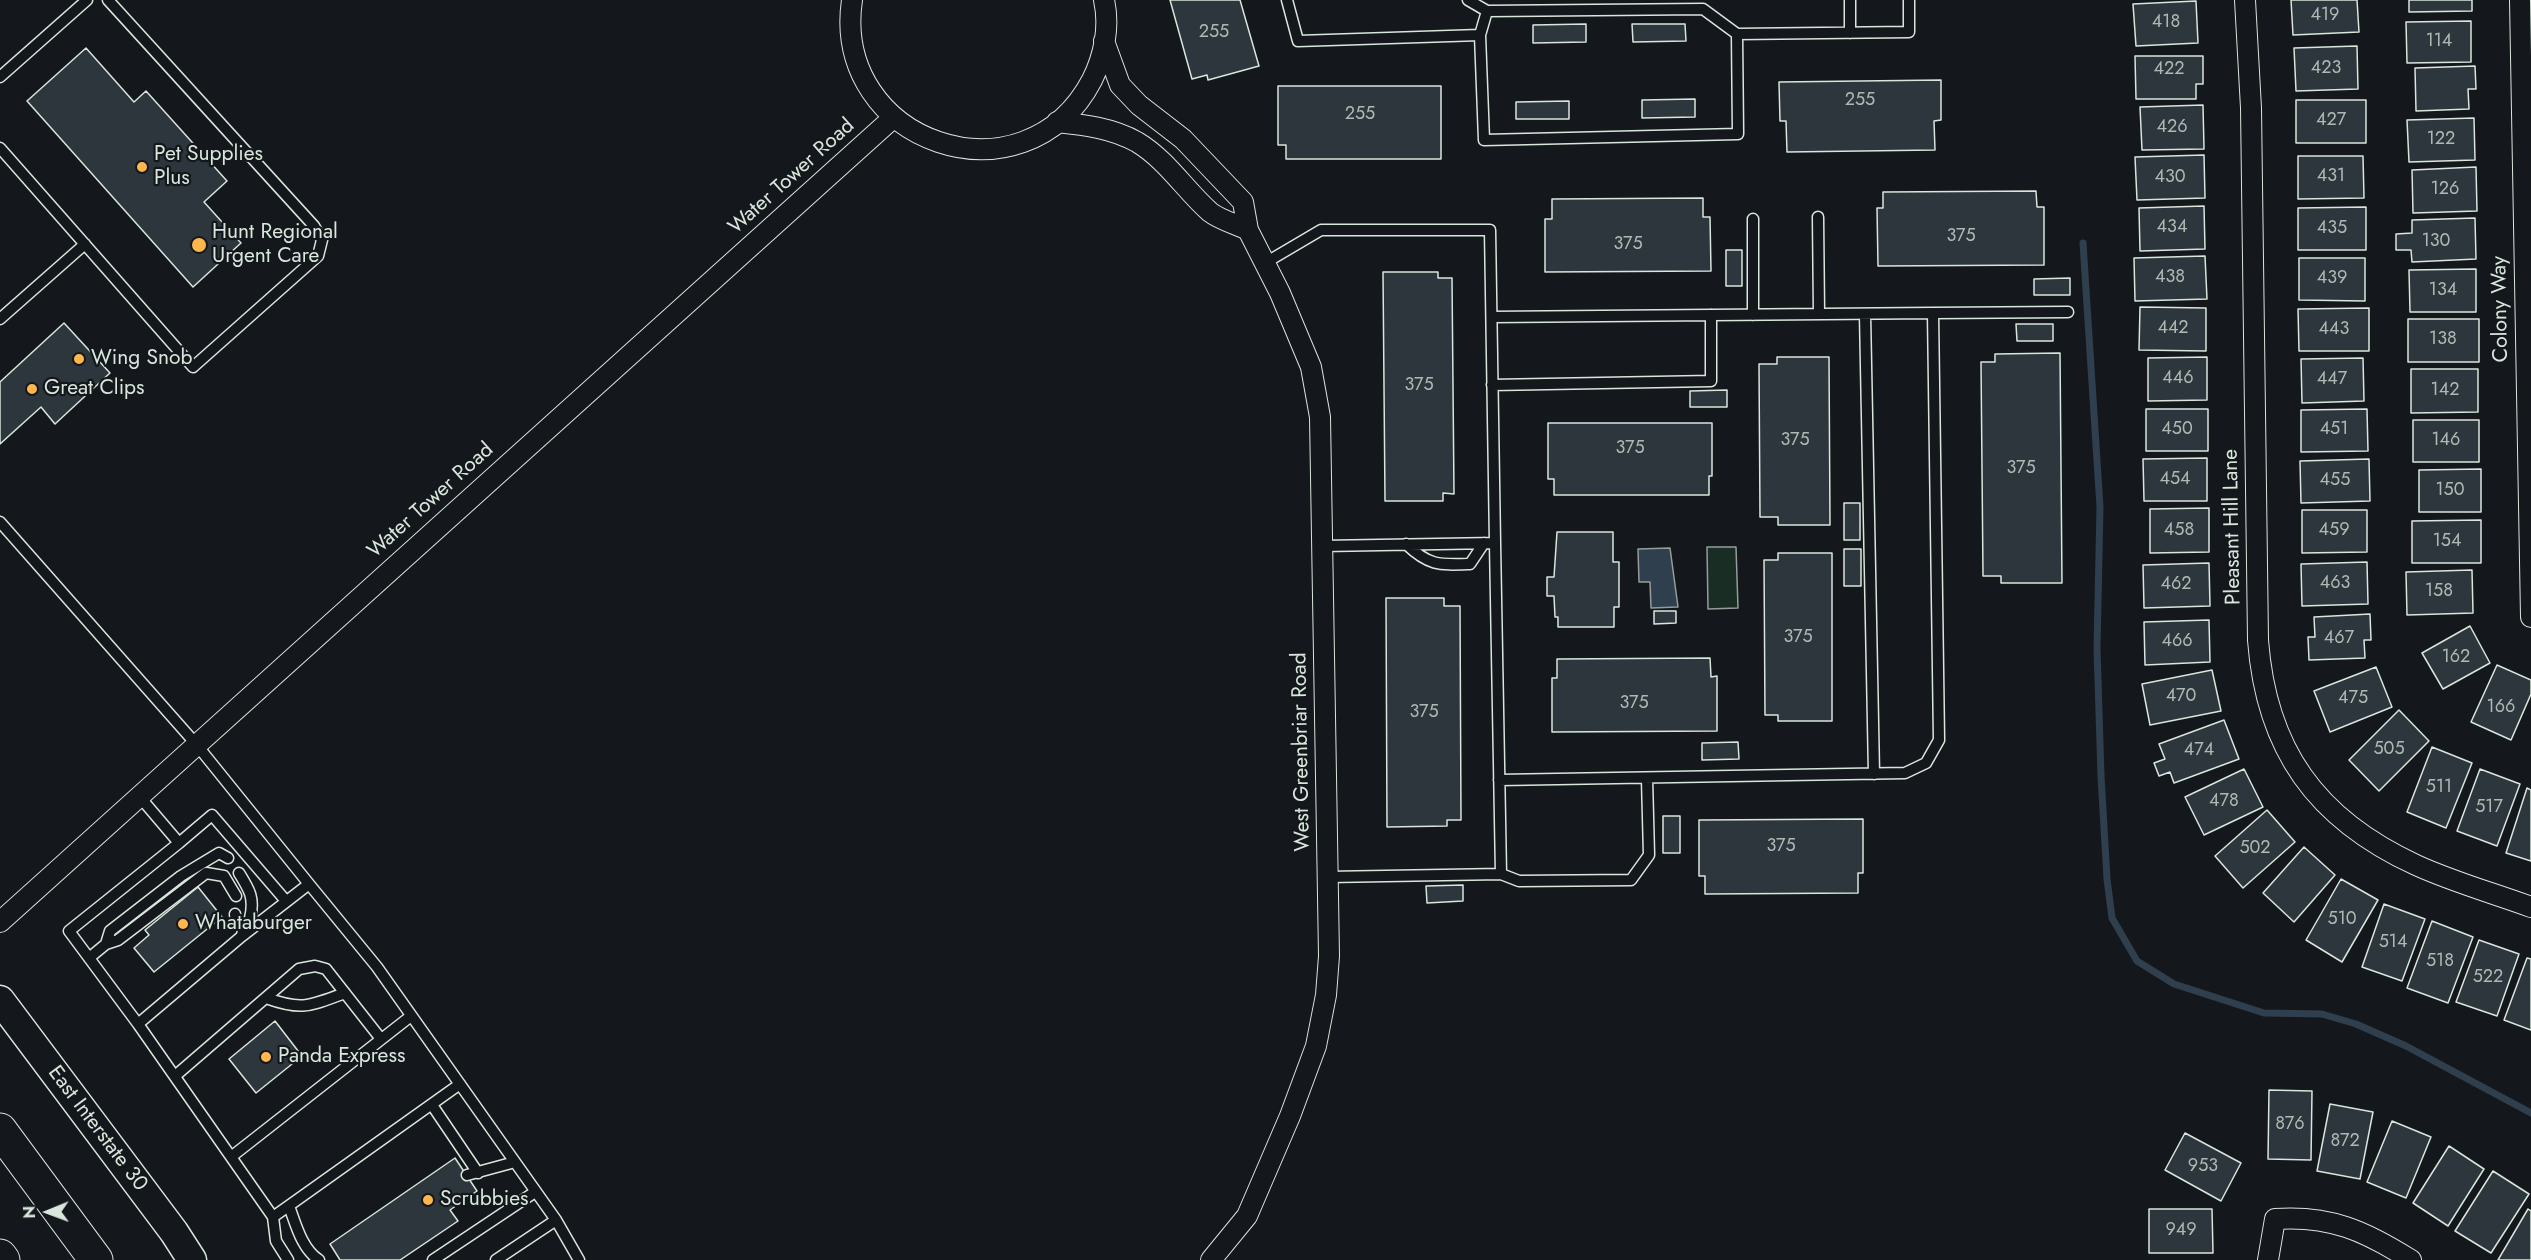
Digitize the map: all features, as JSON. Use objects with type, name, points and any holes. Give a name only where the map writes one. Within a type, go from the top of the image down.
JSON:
[{"type":"highway","points":[[0,1130],[96,1260]]},
{"type":"highway","points":[[0,1256],[3,1260]]},
{"type":"main road","name":"East Interstate 30","points":[[0,1000],[167,1222],[192,1260]]},
{"type":"street","points":[[852,0],[851,33],[862,74],[872,93],[894,117],[918,135],[938,143],[979,150],[1021,142],[1057,122],[1073,108],[1086,91],[1096,72],[1106,28],[1104,0]]},
{"type":"street","name":"Pleasant Hill Lane","points":[[2245,0],[2252,108],[2258,639],[2260,671],[2274,723],[2283,746],[2312,788],[2341,818],[2367,839],[2417,865],[2531,907]]},
{"type":"street","name":"Colony Way","points":[[2520,0],[2531,617]]},
{"type":"street","name":"West Greenbriar Road","points":[[1104,41],[1120,85],[1139,105],[1183,139],[1243,202],[1248,230],[1311,367],[1320,417],[1329,956],[1326,995],[1316,1046],[1290,1116],[1247,1216],[1211,1260]]},
{"type":"street","name":"Water Tower Road","points":[[0,922],[894,117]]},
{"type":"street","points":[[1057,122],[1093,126],[1139,143],[1173,172],[1212,213],[1248,230]]},
{"type":"street","points":[[2268,1260],[2274,1219],[2312,1218],[2337,1223],[2361,1232],[2411,1260]]},
{"type":"lane","points":[[0,77],[87,0]]},
{"type":"lane","points":[[0,148],[193,367],[318,256],[322,240],[314,226],[108,0]]},
{"type":"lane","points":[[1287,0],[1298,41],[1480,35]]},
{"type":"lane","points":[[1468,0],[1487,11],[1704,9],[1737,34],[1909,32],[1909,0]]},
{"type":"lane","points":[[1850,0],[1850,33]]},
{"type":"lane","points":[[1487,11],[1480,35],[1484,140],[1738,134],[1737,34]]},
{"type":"lane","points":[[1818,217],[1820,314]]},
{"type":"lane","points":[[1753,219],[1753,315]]},
{"type":"lane","points":[[1265,263],[1321,230],[1490,230],[1492,317],[1490,543],[1501,874]]},
{"type":"lane","points":[[0,319],[85,244]]},
{"type":"lane","points":[[1492,317],[2068,312]]},
{"type":"lane","points":[[1499,780],[1905,773],[1926,763],[1939,740],[1933,313]]},
{"type":"lane","points":[[1865,314],[1874,774]]},
{"type":"lane","points":[[1492,385],[1711,381],[1711,315]]},
{"type":"lane","points":[[0,522],[196,744],[377,967],[556,1220],[579,1260]]},
{"type":"lane","points":[[1406,544],[1421,558],[1437,565],[1470,564],[1490,543]]},
{"type":"lane","points":[[1323,546],[1490,543]]},
{"type":"lane","points":[[1328,877],[1501,874],[1519,881],[1631,880],[1649,855],[1647,779]]},
{"type":"lane","points":[[139,796],[178,843]]},
{"type":"lane","points":[[286,901],[212,815],[69,931],[138,1024],[273,1217],[276,1241],[288,1260]]},
{"type":"lane","points":[[106,944],[110,931],[181,876],[219,853],[228,858]]},
{"type":"lane","points":[[89,958],[106,944],[118,940],[206,873],[224,876],[236,896]]},
{"type":"lane","points":[[239,873],[253,899],[249,921],[243,932]]},
{"type":"lane","points":[[138,1024],[243,932],[309,884]]},
{"type":"lane","points":[[236,914],[236,923],[243,932]]},
{"type":"lane","points":[[175,1076],[299,969],[315,966],[326,969],[381,1039]]},
{"type":"lane","points":[[266,998],[292,1007],[314,1004],[345,993]]},
{"type":"lane","points":[[231,1157],[411,1016]]},
{"type":"lane","points":[[273,1217],[460,1084]]},
{"type":"lane","points":[[432,1105],[472,1174],[515,1162]]},
{"type":"lane","points":[[433,1260],[535,1192]]},
{"type":"lane","points":[[289,1206],[301,1238],[313,1256],[319,1260]]},
{"type":"lane","points":[[496,1260],[556,1220]]},
{"type":"green space","points":[[1707,547],[1736,547],[1738,608],[1708,609]]},
{"type":"water","points":[[1670,548],[1678,607],[1651,608],[1650,582],[1639,582],[1638,549]]},
{"type":"building","points":[[1170,0],[1240,0],[1259,66],[1208,80],[1207,75],[1192,79]]},
{"type":"building","points":[[2291,0],[2357,0],[2359,32],[2293,35]]},
{"type":"building","points":[[2409,0],[2472,0],[2472,11],[2409,12]]},
{"type":"building","points":[[2196,1],[2198,43],[2136,46],[2133,4]]},
{"type":"building","points":[[2471,21],[2471,62],[2407,63],[2406,22]]},
{"type":"building","points":[[1586,24],[1586,42],[1533,43],[1533,25]]},
{"type":"building","points":[[1632,24],[1685,24],[1686,41],[1633,42]]},
{"type":"building","points":[[2357,46],[2358,89],[2296,91],[2294,48]]},
{"type":"building","points":[[86,48],[134,102],[146,91],[227,181],[204,202],[241,243],[193,287],[27,101]]},
{"type":"building","points":[[2135,56],[2203,56],[2203,84],[2196,84],[2196,99],[2136,99]]},
{"type":"building","points":[[2475,66],[2476,89],[2468,89],[2469,109],[2416,111],[2415,68]]},
{"type":"building","points":[[1941,80],[1941,120],[1934,121],[1935,150],[1787,152],[1786,121],[1780,121],[1779,82]]},
{"type":"building","points":[[1278,86],[1441,86],[1441,159],[1286,159],[1286,145],[1278,145]]},
{"type":"building","points":[[1695,99],[1695,117],[1642,118],[1642,100]]},
{"type":"building","points":[[2296,100],[2366,100],[2366,143],[2296,143]]},
{"type":"building","points":[[1569,101],[1569,119],[1516,119],[1516,102]]},
{"type":"building","points":[[2203,105],[2204,149],[2142,150],[2140,107]]},
{"type":"building","points":[[2474,118],[2475,160],[2409,162],[2407,120]]},
{"type":"building","points":[[2204,155],[2205,198],[2137,200],[2135,157]]},
{"type":"building","points":[[2298,156],[2363,156],[2364,198],[2298,199]]},
{"type":"building","points":[[2476,167],[2477,211],[2413,213],[2412,170]]},
{"type":"building","points":[[2036,191],[2037,207],[2044,207],[2044,265],[1878,266],[1877,208],[1883,208],[1883,192]]},
{"type":"building","points":[[1703,198],[1703,217],[1710,217],[1711,271],[1545,272],[1545,219],[1552,219],[1552,199]]},
{"type":"building","points":[[2204,206],[2205,249],[2140,251],[2139,208]]},
{"type":"building","points":[[2366,207],[2366,250],[2298,250],[2298,208]]},
{"type":"building","points":[[2475,218],[2476,259],[2412,262],[2411,250],[2396,250],[2396,234],[2412,233],[2412,220]]},
{"type":"building","points":[[1726,250],[1742,250],[1742,286],[1726,286]]},
{"type":"building","points":[[2205,256],[2207,299],[2135,301],[2134,258]]},
{"type":"building","points":[[2299,258],[2365,258],[2365,301],[2299,300]]},
{"type":"building","points":[[2476,269],[2476,312],[2410,312],[2409,270]]},
{"type":"building","points":[[1383,272],[1438,272],[1438,278],[1452,278],[1454,494],[1443,493],[1443,501],[1385,501]]},
{"type":"building","points":[[2070,278],[2070,295],[2034,295],[2034,279]]},
{"type":"building","points":[[2140,307],[2206,308],[2206,351],[2139,350]]},
{"type":"building","points":[[2369,308],[2369,351],[2299,351],[2298,309]]},
{"type":"building","points":[[2408,319],[2479,319],[2479,362],[2408,362]]},
{"type":"building","points":[[64,323],[110,373],[55,424],[41,407],[0,444],[0,382]]},
{"type":"building","points":[[2016,324],[2053,324],[2053,341],[2017,341]]},
{"type":"building","points":[[2060,353],[2062,583],[2001,583],[2001,576],[1983,576],[1981,362],[1995,362],[1995,354]]},
{"type":"building","points":[[1777,357],[1829,357],[1830,525],[1778,525],[1778,517],[1760,517],[1759,364],[1777,364]]},
{"type":"building","points":[[2207,357],[2207,400],[2148,401],[2148,358]]},
{"type":"building","points":[[2363,358],[2364,401],[2302,403],[2301,359]]},
{"type":"building","points":[[2411,369],[2478,369],[2478,412],[2411,413]]},
{"type":"building","points":[[1727,390],[1727,407],[1690,407],[1690,391]]},
{"type":"building","points":[[2146,409],[2208,409],[2208,451],[2146,451]]},
{"type":"building","points":[[2367,409],[2368,451],[2301,452],[2301,410]]},
{"type":"building","points":[[2413,420],[2479,420],[2479,462],[2413,462]]},
{"type":"building","points":[[1548,423],[1712,423],[1712,476],[1709,476],[1709,495],[1554,495],[1554,479],[1548,479]]},
{"type":"building","points":[[2207,458],[2207,501],[2144,501],[2143,459]]},
{"type":"building","points":[[2369,459],[2370,501],[2301,503],[2300,461]]},
{"type":"building","points":[[2481,469],[2481,512],[2419,512],[2419,470]]},
{"type":"building","points":[[1844,503],[1860,503],[1860,540],[1844,540]]},
{"type":"building","points":[[2209,508],[2209,552],[2150,553],[2150,509]]},
{"type":"building","points":[[2302,510],[2367,510],[2367,552],[2302,553]]},
{"type":"building","points":[[2481,520],[2481,563],[2412,563],[2412,521]]},
{"type":"building","points":[[1557,532],[1613,532],[1613,562],[1619,562],[1619,607],[1614,607],[1614,627],[1558,627],[1554,596],[1547,596],[1547,577],[1554,577]]},
{"type":"building","points":[[1844,549],[1861,549],[1861,586],[1844,586]]},
{"type":"building","points":[[1778,553],[1832,553],[1832,721],[1778,721],[1778,715],[1765,715],[1764,560],[1778,560]]},
{"type":"building","points":[[2367,562],[2368,604],[2302,606],[2301,564]]},
{"type":"building","points":[[2209,563],[2210,606],[2144,608],[2143,565]]},
{"type":"building","points":[[2472,570],[2473,613],[2407,615],[2406,572]]},
{"type":"building","points":[[1386,598],[1444,598],[1444,606],[1460,606],[1461,820],[1447,820],[1447,826],[1387,827]]},
{"type":"building","points":[[1654,611],[1676,611],[1676,623],[1654,624]]},
{"type":"building","points":[[2370,614],[2371,640],[2364,640],[2365,658],[2309,660],[2308,637],[2315,637],[2314,617]]},
{"type":"building","points":[[2209,620],[2210,662],[2145,665],[2144,622]]},
{"type":"building","points":[[2470,626],[2490,663],[2443,689],[2422,653]]},
{"type":"building","points":[[1710,658],[1711,677],[1717,676],[1717,731],[1552,732],[1552,678],[1557,678],[1557,659]]},
{"type":"building","points":[[2497,665],[2531,680],[2531,694],[2511,740],[2471,722]]},
{"type":"building","points":[[2376,667],[2392,707],[2330,732],[2314,691]]},
{"type":"building","points":[[2212,670],[2221,711],[2150,725],[2142,684]]},
{"type":"building","points":[[2399,710],[2429,741],[2379,791],[2349,760]]},
{"type":"building","points":[[2224,720],[2239,759],[2174,783],[2170,772],[2159,776],[2154,763],[2165,759],[2159,744]]},
{"type":"building","points":[[1738,742],[1739,759],[1702,760],[1702,743]]},
{"type":"building","points":[[2432,747],[2472,763],[2446,828],[2407,812]]},
{"type":"building","points":[[2244,769],[2263,807],[2204,835],[2185,797]]},
{"type":"building","points":[[2480,769],[2520,784],[2497,846],[2457,831]]},
{"type":"building","points":[[2527,788],[2531,790],[2531,861],[2506,853]]},
{"type":"building","points":[[2267,810],[2295,842],[2243,888],[2215,856]]},
{"type":"building","points":[[1663,816],[1680,816],[1680,853],[1663,853]]},
{"type":"building","points":[[1863,819],[1863,873],[1858,873],[1858,893],[1705,894],[1705,876],[1699,876],[1699,820]]},
{"type":"building","points":[[2304,847],[2335,875],[2294,922],[2263,893]]},
{"type":"building","points":[[2341,879],[2378,900],[2342,962],[2306,940]]},
{"type":"building","points":[[1463,885],[1463,901],[1427,903],[1426,886]]},
{"type":"building","name":"Whataburger","points":[[198,887],[222,917],[154,972],[134,948],[149,935],[145,930]]},
{"type":"building","points":[[2384,904],[2425,919],[2402,981],[2362,967]]},
{"type":"building","points":[[2432,921],[2473,937],[2448,1003],[2407,988]]},
{"type":"building","points":[[2479,940],[2519,954],[2497,1016],[2456,1002]]},
{"type":"building","points":[[2527,958],[2531,959],[2531,1030],[2504,1020]]},
{"type":"building","name":"Panda Express","points":[[275,1021],[302,1056],[256,1093],[229,1059]]},
{"type":"building","points":[[2269,1090],[2312,1091],[2311,1160],[2268,1159]]},
{"type":"building","points":[[2330,1104],[2373,1112],[2360,1179],[2317,1171]]},
{"type":"building","points":[[2392,1121],[2431,1137],[2406,1198],[2367,1182]]},
{"type":"building","points":[[2185,1133],[2241,1163],[2221,1201],[2165,1170]]},
{"type":"building","points":[[2449,1146],[2484,1169],[2448,1226],[2413,1203]]},
{"type":"building","name":"Scrubbies","points":[[455,1158],[477,1191],[450,1210],[458,1221],[400,1260],[340,1260],[330,1244]]},
{"type":"building","points":[[2493,1171],[2529,1194],[2491,1253],[2455,1231]]},
{"type":"building","points":[[2149,1209],[2212,1209],[2213,1253],[2149,1253]]},
{"type":"building","points":[[2528,1209],[2531,1211],[2531,1260],[2498,1260]]},
{"type":"waterway","points":[[2083,243],[2100,507],[2097,648],[2101,776],[2107,879],[2112,918],[2137,961],[2174,984],[2264,1013],[2322,1014],[2356,1024],[2406,1046],[2531,1113]]},
{"type":"place","name":"Pet Supplies Plus","points":[[142,167]]},
{"type":"place","name":"Hunt Regional Urgent Care","points":[[199,245]]},
{"type":"place","name":"Wing Snob","points":[[79,359]]},
{"type":"place","name":"Great Clips","points":[[32,389]]},
{"type":"place","name":"Whataburger","points":[[183,924]]},
{"type":"place","name":"Panda Express","points":[[266,1057]]},
{"type":"place","name":"Scrubbies","points":[[428,1200]]}]
